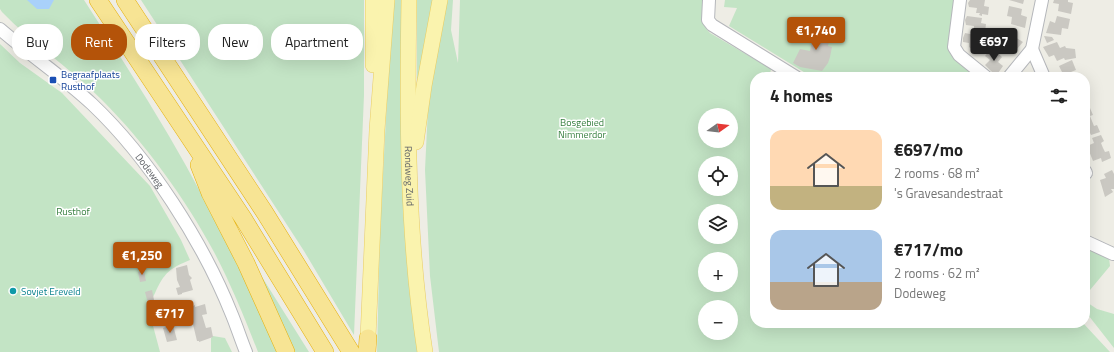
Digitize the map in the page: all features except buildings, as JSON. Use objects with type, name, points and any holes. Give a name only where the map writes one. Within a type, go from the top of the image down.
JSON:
[{"type":"highway","points":[[98,0],[243,218],[324,352]]},
{"type":"highway","points":[[125,0],[265,213],[351,352]]},
{"type":"highway","points":[[188,137],[210,193],[246,263],[286,352]]},
{"type":"main road","points":[[372,0],[373,62],[377,130]]},
{"type":"main road","points":[[368,345],[377,130],[387,0]]},
{"type":"main road","name":"Rondweg Zuid","points":[[409,0],[408,100],[410,179],[415,267],[425,352]]},
{"type":"main road","points":[[410,179],[424,86],[440,0]]},
{"type":"street","points":[[709,0],[707,15],[709,23],[788,72]]},
{"type":"street","points":[[960,0],[954,47],[959,55],[980,72]]},
{"type":"street","points":[[1013,72],[1032,49],[1042,0]]},
{"type":"street","name":"Dodeweg","points":[[0,29],[92,104],[116,130],[156,179],[197,243],[232,315],[246,352]]},
{"type":"street","points":[[1032,49],[1042,72]]},
{"type":"street","points":[[1090,244],[1114,257]]},
{"type":"green space","points":[[0,0],[84,0],[100,24],[71,24],[71,60],[122,60],[169,136],[199,189],[227,243],[279,352],[258,352],[232,289],[214,252],[177,192],[149,153],[134,134],[102,100],[56,60],[63,60],[63,24],[14,24],[0,9]]},
{"type":"green space","points":[[141,0],[364,0],[364,95],[354,335],[304,251],[180,60],[200,60],[200,24],[157,24]]},
{"type":"green space","points":[[394,0],[402,0],[419,352],[377,352],[380,230]]},
{"type":"green space","points":[[417,0],[436,0],[417,91]]},
{"type":"green space","name":"Bosgebied Nimmerdor","points":[[447,0],[453,0],[451,30],[458,63],[460,0],[704,0],[702,14],[703,22],[710,33],[771,69],[770,72],[750,72],[750,328],[1088,328],[1110,352],[439,352],[430,276],[425,170],[429,87]]},
{"type":"green space","points":[[725,0],[956,0],[951,36],[974,72],[804,72],[729,26],[737,8],[724,7]]},
{"type":"green space","name":"Rusthof","points":[[0,44],[12,55],[12,60],[17,60],[62,93],[150,186],[181,240],[190,260],[168,272],[161,281],[149,303],[148,307],[160,352],[0,352]]},
{"type":"green space","points":[[242,245],[309,352],[292,352]]},
{"type":"green space","points":[[1090,248],[1109,258],[1110,266],[1090,290]]},
{"type":"green space","points":[[1090,304],[1097,309],[1114,314],[1114,348],[1090,317]]},
{"type":"green space","points":[[213,336],[225,338],[232,352],[211,352],[211,338]]},
{"type":"water","points":[[27,0],[54,0],[49,9],[37,9]]},
{"type":"place","name":"Begraafplaats Rusthof","points":[[53,80]]},
{"type":"place","name":"Sovjet Ereveld","points":[[13,291]]}]
